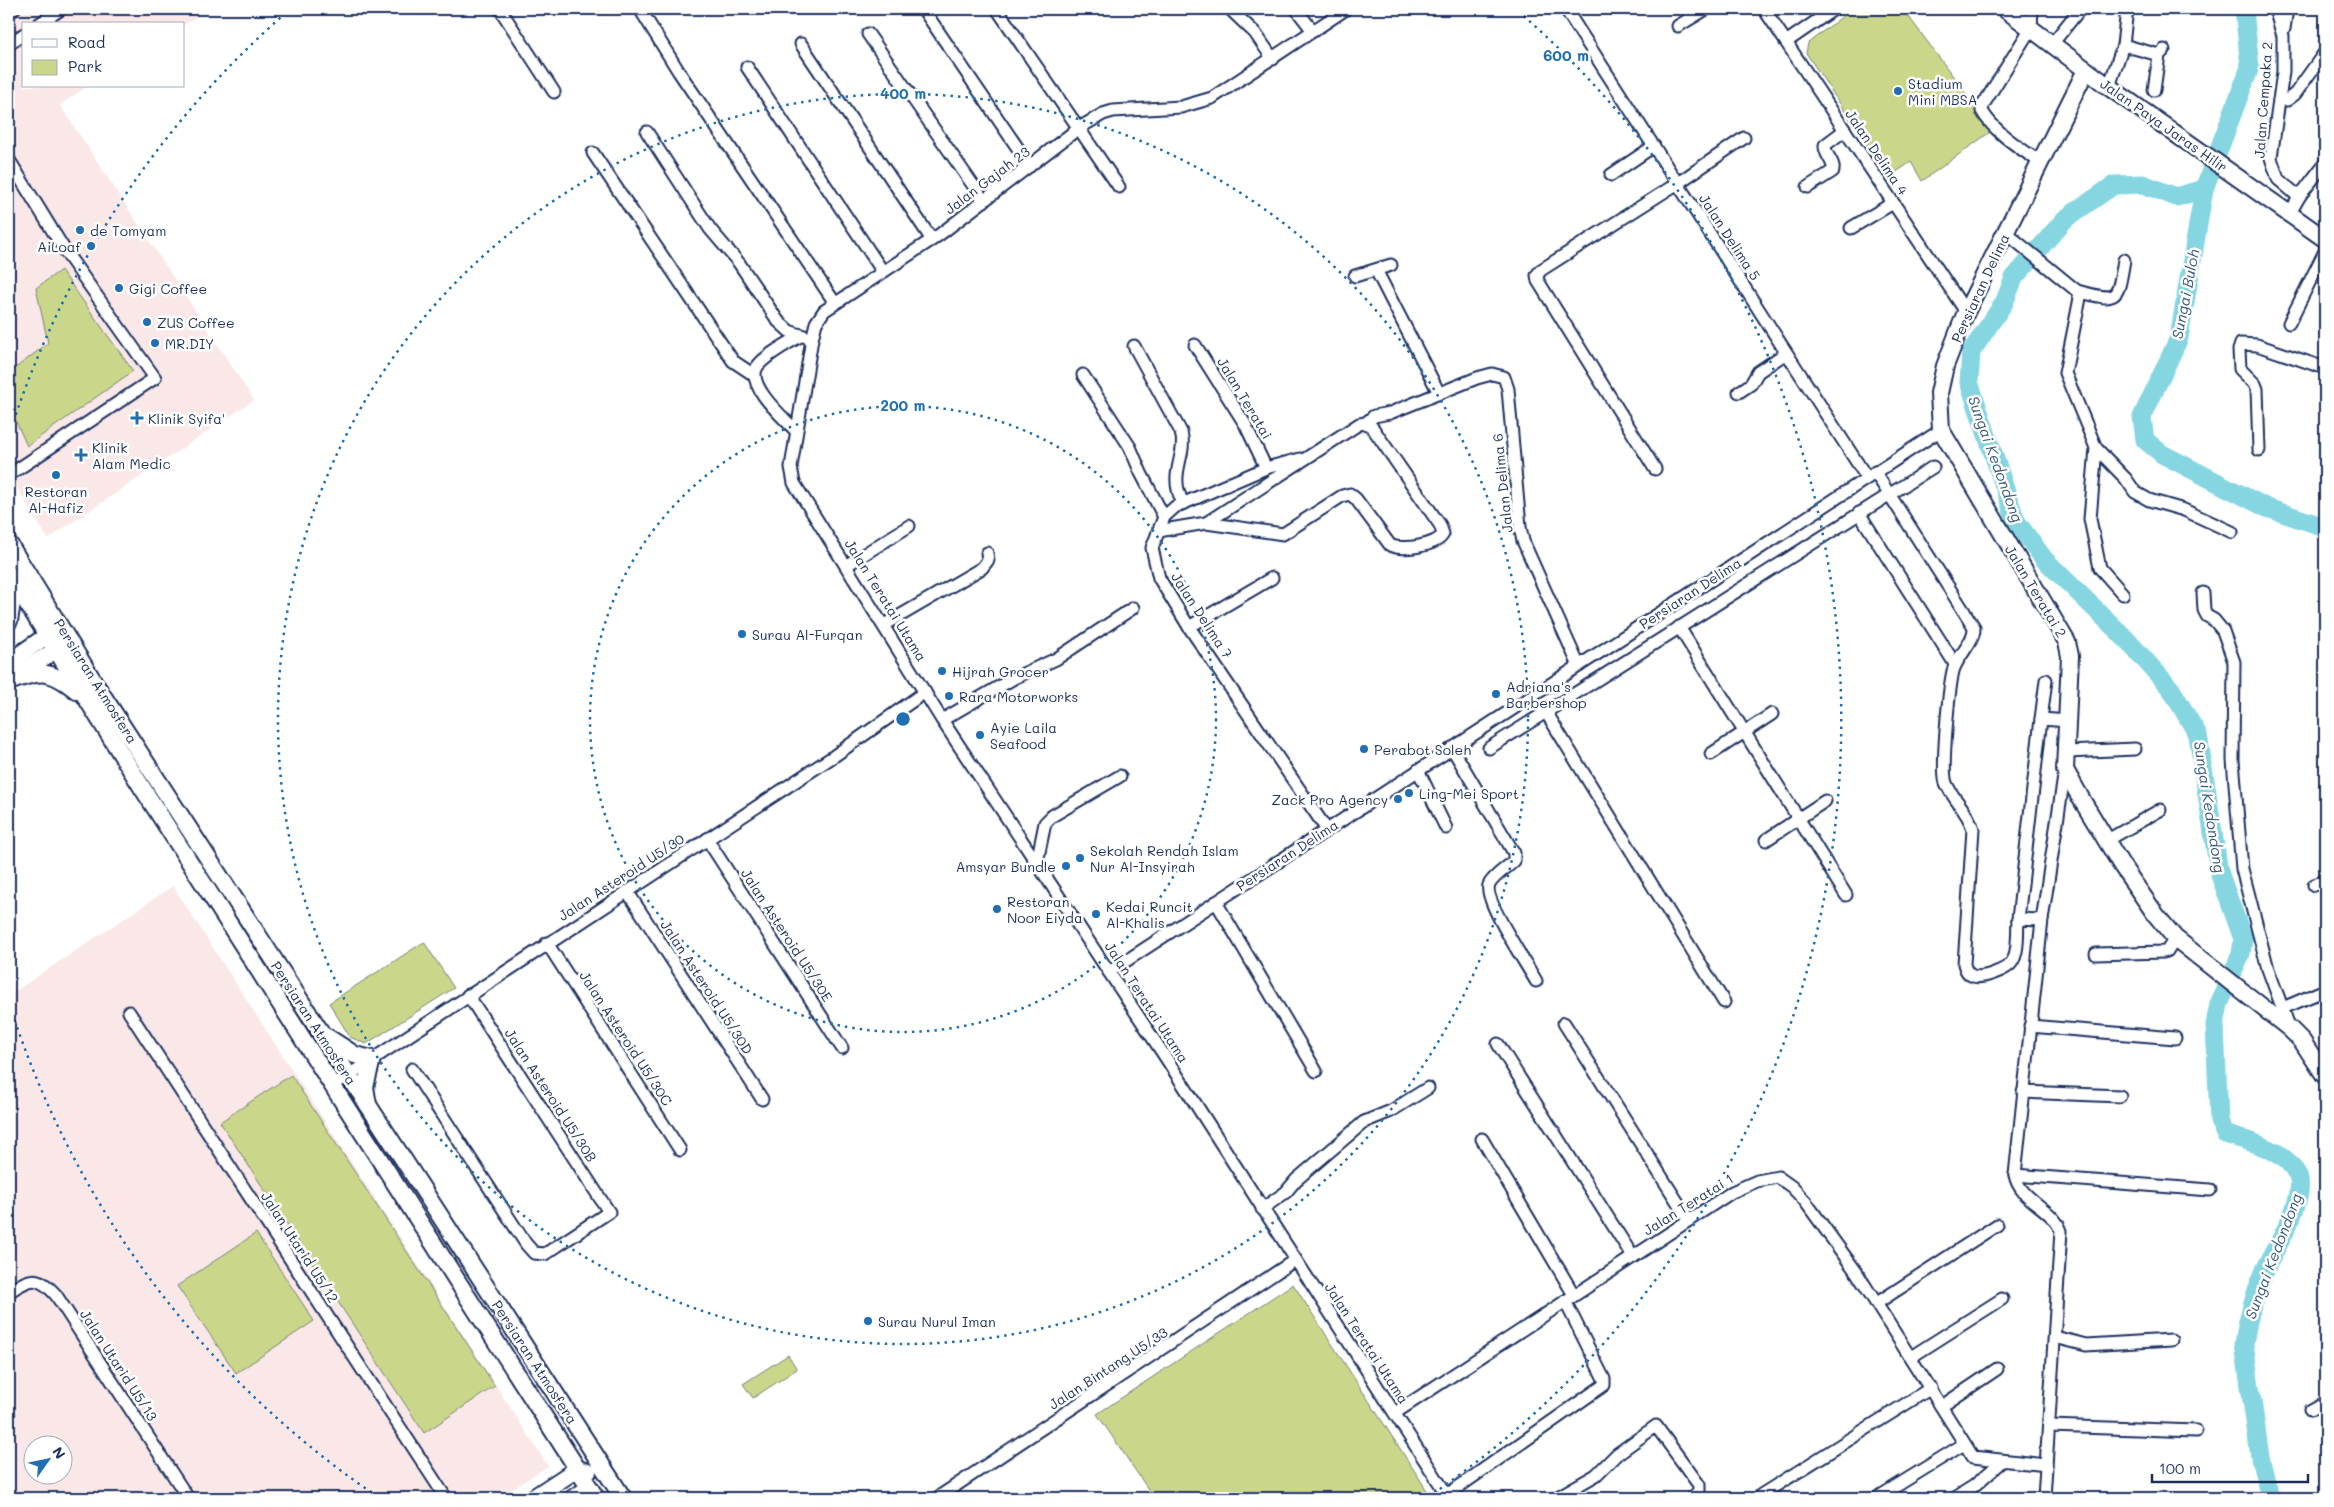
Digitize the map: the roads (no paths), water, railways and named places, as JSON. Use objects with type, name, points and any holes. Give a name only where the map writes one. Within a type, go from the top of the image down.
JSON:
[{"type":"street","points":[[9,12],[14,9]]},
{"type":"street","points":[[42,22],[61,9]]},
{"type":"street","points":[[500,9],[554,92]]},
{"type":"street","points":[[640,9],[678,72],[836,303]]},
{"type":"street","points":[[923,9],[1030,166]]},
{"type":"street","points":[[997,9],[1080,128],[1119,188]]},
{"type":"street","points":[[1230,9],[1255,34],[1272,59]]},
{"type":"street","points":[[1296,9],[1313,31]]},
{"type":"street","name":"Jalan Gajah 23","points":[[804,498],[791,476],[790,467],[807,337],[819,317],[836,303],[932,240],[1080,128],[1103,114],[1113,111],[1181,107],[1212,98],[1346,9]]},
{"type":"street","points":[[1678,26],[1706,9]]},
{"type":"street","name":"Jalan Delima 4","points":[[1764,9],[1966,312]]},
{"type":"street","points":[[1786,42],[1834,9]]},
{"type":"street","name":"Jalan Paya Jaras Hilir","points":[[2005,9],[2109,87],[2253,186],[2325,239]]},
{"type":"street","points":[[2032,9],[2031,28],[1983,105],[1982,111],[1986,118],[2010,140],[2040,162]]},
{"type":"street","points":[[2052,44],[2080,9]]},
{"type":"street","name":"Jalan Cempaka 2","points":[[2275,9],[2283,36],[2283,72],[2271,158],[2278,179],[2299,198]]},
{"type":"street","points":[[2283,36],[2287,9]]},
{"type":"street","points":[[2109,87],[2123,45],[2123,10]]},
{"type":"street","name":"Jalan Delima 5","points":[[1568,13],[1786,353],[1871,475],[1890,494],[1974,627],[1974,633],[1955,664]]},
{"type":"street","points":[[868,34],[984,201]]},
{"type":"street","points":[[9,44],[22,35]]},
{"type":"street","points":[[801,44],[932,240]]},
{"type":"street","points":[[2123,45],[2161,53],[2154,90]]},
{"type":"street","points":[[2279,100],[2287,100],[2295,94],[2325,52]]},
{"type":"street","points":[[747,67],[883,272]]},
{"type":"street","name":"Persiaran Delima","points":[[1109,972],[1941,430],[1939,393],[1946,366],[1966,312],[2086,70]]},
{"type":"street","points":[[1808,187],[1833,171],[1834,165],[1825,150],[1825,145],[1845,130]]},
{"type":"street","points":[[647,132],[710,229],[739,263],[778,321],[790,331],[807,337]]},
{"type":"street","points":[[1655,468],[1538,281],[1537,275],[1540,270],[1678,183],[1744,138]]},
{"type":"street","points":[[1611,175],[1654,146]]},
{"type":"street","points":[[593,153],[733,361],[754,376],[758,388],[796,431]]},
{"type":"street","points":[[9,160],[67,254],[155,378],[10,472]]},
{"type":"street","points":[[2290,213],[2325,163]]},
{"type":"street","points":[[1851,228],[1893,203]]},
{"type":"street","points":[[2005,232],[2077,291],[2108,299],[2115,296],[2119,290],[2124,260]]},
{"type":"street","points":[[2289,322],[2325,251]]},
{"type":"street","points":[[1355,276],[1391,265]]},
{"type":"street","points":[[1206,523],[1359,424],[1366,423],[1374,416],[1390,413],[1438,393],[1376,270]]},
{"type":"street","points":[[2077,291],[2080,298],[2064,372],[2096,448],[2126,479],[2135,492],[2149,500],[2184,510],[2232,532]]},
{"type":"street","points":[[754,376],[758,366],[807,337]]},
{"type":"street","points":[[2259,450],[2257,389],[2255,384],[2240,369],[2239,350],[2242,344],[2257,345],[2325,368]]},
{"type":"street","name":"Jalan Teratai","points":[[1195,345],[1245,424],[1266,468]]},
{"type":"street","points":[[1134,346],[1181,432],[1183,440],[1176,484],[1183,503]]},
{"type":"street","points":[[1739,392],[1751,384],[1758,372],[1786,353]]},
{"type":"street","name":"Jalan Delima 6","points":[[1438,393],[1476,378],[1492,374],[1504,377],[1508,389],[1520,527],[1523,541],[1579,666]]},
{"type":"street","points":[[1083,375],[1130,447],[1140,473],[1164,517],[1183,503],[1266,468],[1309,456]]},
{"type":"street","points":[[1158,531],[1206,523],[1282,534],[1342,496],[1350,494],[1356,499],[1390,545],[1394,547],[1412,548],[1442,537],[1440,525],[1372,427],[1366,423]]},
{"type":"street","name":"Jalan Teratai 2","points":[[1941,430],[2066,642],[2070,656],[2069,721],[2065,770]]},
{"type":"street","points":[[2096,448],[2090,519],[2100,568],[2123,594]]},
{"type":"street","points":[[1489,748],[1933,467]]},
{"type":"street","name":"Jalan Teratai Utama","points":[[804,498],[942,720],[1109,972],[1395,1412],[1448,1497]]},
{"type":"street","points":[[1859,514],[1955,664],[1946,731],[1945,780],[1970,819],[1973,829],[1964,964],[1968,973],[1975,976],[1984,975],[2011,964],[2014,958],[2046,680]]},
{"type":"street","name":"Jalan Delima 7","points":[[1164,517],[1152,548],[1159,578],[1189,627],[1327,830]]},
{"type":"street","points":[[847,566],[909,526]]},
{"type":"street","name":"Persiaran Atmosfera","points":[[9,544],[70,640],[97,687],[623,1498]]},
{"type":"street","points":[[884,625],[982,568],[988,560],[987,553]]},
{"type":"street","points":[[1189,627],[1272,578]]},
{"type":"street","points":[[9,621],[12,579]]},
{"type":"street","name":"Persiaran Atmosfera","points":[[12,579],[46,636],[332,1086],[589,1482]]},
{"type":"street","points":[[2203,593],[2204,610],[2207,616],[2219,625],[2223,631],[2234,662],[2233,760],[2242,869],[2268,969],[2296,1035]]},
{"type":"street","points":[[942,720],[1014,678],[1056,659],[1133,608]]},
{"type":"street","points":[[9,662],[60,626]]},
{"type":"street","points":[[1679,627],[1743,733],[1846,895]]},
{"type":"street","points":[[9,681],[70,640]]},
{"type":"street","points":[[9,681],[32,673],[47,674],[63,680],[85,697]]},
{"type":"street","name":"Jalan Asteroid U5/30","points":[[332,1086],[834,756],[925,692]]},
{"type":"street","points":[[1546,712],[1724,1002]]},
{"type":"street","points":[[1711,754],[1772,714]]},
{"type":"street","points":[[2041,719],[2069,721]]},
{"type":"street","points":[[1452,748],[1514,853],[1514,861],[1491,882],[1488,892],[1494,908],[1536,980]]},
{"type":"street","points":[[2067,752],[2135,750]]},
{"type":"street","points":[[1418,770],[1446,828]]},
{"type":"street","points":[[2065,770],[2106,840],[2146,901],[2175,938],[2296,1035],[2324,1070]]},
{"type":"street","points":[[2044,1498],[2060,1231],[2054,1218],[2023,1192],[2014,1175],[2042,920],[2065,770]]},
{"type":"street","points":[[1037,862],[1045,823],[1052,816],[1120,776]]},
{"type":"street","points":[[1766,840],[1825,801]]},
{"type":"street","points":[[2106,840],[2160,810]]},
{"type":"street","name":"Jalan Asteroid U5/30E","points":[[707,839],[842,1048]]},
{"type":"street","name":"Jalan Asteroid U5/30D","points":[[627,891],[762,1099]]},
{"type":"street","points":[[1216,902],[1316,1071]]},
{"type":"street","points":[[2018,919],[2042,920]]},
{"type":"street","points":[[2096,954],[2163,952],[2167,951],[2175,938]]},
{"type":"street","name":"Jalan Asteroid U5/30C","points":[[547,943],[680,1150]]},
{"type":"street","points":[[2283,1008],[2325,990]]},
{"type":"street","name":"Jalan Asteroid U5/30B","points":[[412,1069],[526,1244],[534,1253],[544,1254],[609,1212],[468,995]]},
{"type":"street","name":"Jalan Utarid U5/12","points":[[129,1012],[446,1498]]},
{"type":"street","points":[[1564,1023],[1689,1220]]},
{"type":"street","points":[[2030,1026],[2175,1038]]},
{"type":"street","points":[[320,1032],[355,1055],[372,1059],[365,1087],[368,1107]]},
{"type":"street","points":[[1498,1044],[1633,1256]]},
{"type":"street","points":[[1262,1209],[1286,1192],[1296,1180],[1364,1122],[1391,1111],[1428,1088]]},
{"type":"street","points":[[2023,1092],[2120,1096]]},
{"type":"street","points":[[1448,1497],[1604,1385],[1604,1379],[1570,1298],[1482,1139]]},
{"type":"street","points":[[2014,1175],[2210,1190]]},
{"type":"street","name":"Jalan Teratai 1","points":[[1395,1412],[1732,1192],[1757,1181],[1778,1177],[1792,1187],[1805,1201],[1877,1303],[1973,1457],[1977,1459],[2046,1465]]},
{"type":"street","points":[[1877,1303],[1997,1225]]},
{"type":"street","name":"Jalan Bintang U5/33","points":[[937,1498],[1295,1260]]},
{"type":"street","name":"Jalan Utarid U5/13","points":[[9,1292],[27,1280],[37,1280],[46,1284],[56,1295],[188,1498]]},
{"type":"street","points":[[1911,1356],[2002,1299]]},
{"type":"street","points":[[2055,1337],[2086,1345],[2171,1340]]},
{"type":"street","points":[[1942,1406],[1997,1369]]},
{"type":"street","points":[[543,1375],[589,1460],[589,1482],[573,1498]]},
{"type":"street","points":[[1761,1495],[1931,1388]]},
{"type":"street","points":[[2310,1410],[2325,1402]]},
{"type":"street","points":[[1556,1498],[1596,1475],[1617,1454],[1656,1426],[1699,1485],[1700,1491],[1692,1498]]},
{"type":"street","points":[[2049,1426],[2196,1431]]},
{"type":"street","points":[[1877,1498],[1964,1444]]},
{"type":"street","points":[[1957,1498],[2002,1461]]},
{"type":"street","points":[[533,1498],[589,1482],[617,1498]]},
{"type":"waterway","name":"Sungai Buloh","points":[[2244,9],[2250,67],[2204,189],[2179,338],[2142,417],[2145,440],[2162,454],[2267,508],[2325,527]]},
{"type":"waterway","name":"Sungai Kedondong","points":[[2204,189],[2176,197],[2143,184],[2114,185],[2065,219],[2014,278],[2004,303],[1971,352],[1969,382],[2016,521],[2044,559],[2127,640],[2171,689],[2198,735],[2219,872],[2243,939],[2241,954],[2219,1004],[2215,1025],[2219,1121],[2225,1134],[2265,1147],[2284,1158],[2297,1174],[2299,1184],[2295,1209],[2258,1288],[2249,1316],[2244,1344],[2260,1457],[2270,1498]]},
{"type":"place","name":"Stadium Mini MBSA","points":[[1898,91]]},
{"type":"place","name":"de Tomyam","points":[[80,230]]},
{"type":"place","name":"AiLoaf","points":[[91,246]]},
{"type":"place","name":"Gigi Coffee","points":[[119,288]]},
{"type":"place","name":"ZUS Coffee","points":[[147,322]]},
{"type":"place","name":"MR.DIY","points":[[155,343]]},
{"type":"place","name":"Klinik Syifa'","points":[[137,418]]},
{"type":"place","name":"Klinik Alam Medic","points":[[81,455]]},
{"type":"place","name":"Restoran Al-Hafiz","points":[[56,475]]},
{"type":"place","name":"Surau Al-Furqan","points":[[742,634]]},
{"type":"place","name":"Hijrah Grocer","points":[[942,671]]},
{"type":"place","name":"Adriana's Barbershop","points":[[1496,694]]},
{"type":"place","name":"Rara Motorworks","points":[[949,696]]},
{"type":"place","name":"Ayie Laila Seafood","points":[[980,735]]},
{"type":"place","name":"Perabot Soleh","points":[[1364,749]]},
{"type":"place","name":"Ling-Mei Sport","points":[[1409,793]]},
{"type":"place","name":"Zack Pro Agency","points":[[1398,799]]},
{"type":"place","name":"Sekolah Rendah Islam Nur Al-Insyirah","points":[[1080,858]]},
{"type":"place","name":"Amsyar Bundle","points":[[1066,866]]},
{"type":"place","name":"Restoran Noor Eiyda","points":[[997,909]]},
{"type":"place","name":"Kedai Runcit Al-Khalis","points":[[1096,914]]},
{"type":"place","name":"Surau Nurul Iman","points":[[868,1321]]}]
